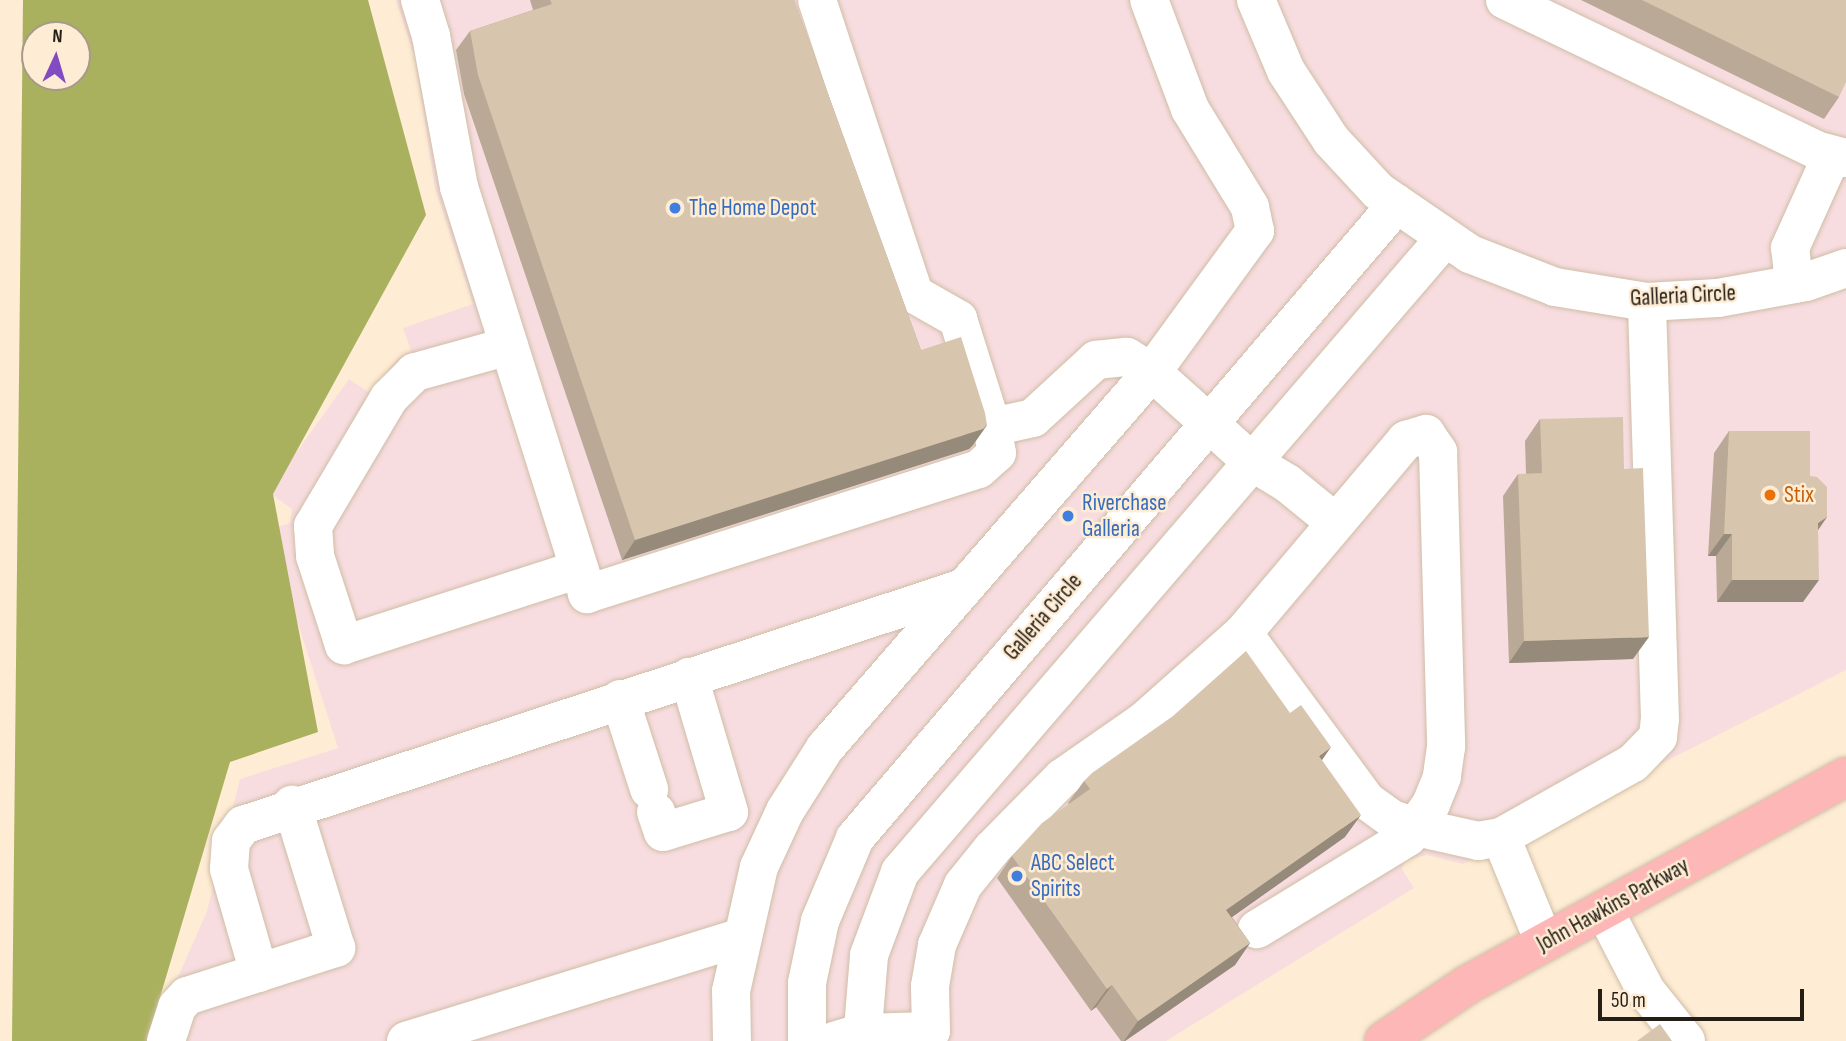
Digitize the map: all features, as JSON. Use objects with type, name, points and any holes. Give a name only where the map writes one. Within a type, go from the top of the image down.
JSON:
[{"type":"main road","name":"John Hawkins Parkway","points":[[1384,1041],[1467,985],[1846,777]]},
{"type":"street","points":[[420,0],[431,36],[458,187],[587,594],[979,469],[997,453],[992,427],[958,319],[914,294],[817,0]]},
{"type":"street","points":[[732,1041],[731,991],[741,937],[759,867],[785,811],[825,748],[1152,372],[1255,231],[1250,207],[1191,112],[1149,0]]},
{"type":"street","name":"Galleria Circle","points":[[1256,0],[1306,104],[1331,140],[1397,204],[1444,239],[1555,287],[1647,302],[1718,298],[1794,284],[1846,268]]},
{"type":"street","points":[[1506,0],[1839,157],[1790,248],[1794,284]]},
{"type":"street","name":"Galleria Circle","points":[[807,1041],[807,982],[820,922],[855,838],[1397,204]]},
{"type":"street","points":[[1257,929],[1395,846],[1416,827],[1442,777],[1446,747],[1438,452],[1434,440],[1426,434],[1406,440],[1243,633],[1145,720],[1062,778],[963,885],[937,945],[930,986],[931,1031],[852,1038],[869,955],[900,872],[1444,239]]},
{"type":"street","points":[[1243,633],[1367,801],[1392,819],[1416,827],[1478,841],[1502,837],[1633,763],[1658,737],[1647,302]]},
{"type":"street","points":[[509,346],[415,372],[389,398],[313,526],[315,556],[344,645],[579,569]]},
{"type":"street","points":[[992,427],[1033,418],[1096,360],[1127,357],[1152,372],[1252,462],[1287,483],[1336,523]]},
{"type":"street","points":[[259,973],[229,869],[231,841],[243,825],[292,805],[965,587]]},
{"type":"street","points":[[620,699],[663,832],[729,812],[688,677]]},
{"type":"street","points":[[166,1041],[177,1007],[187,996],[336,948],[292,805]]},
{"type":"street","points":[[1502,837],[1544,942]]},
{"type":"street","points":[[1604,910],[1646,991],[1686,1041]]},
{"type":"street","points":[[406,1041],[491,1028],[741,937]]},
{"type":"shaded area","name":"Riverchase Galleria","points":[[396,0],[1846,0],[1846,670],[1463,864],[1427,855],[1405,860],[1402,869],[1414,888],[1166,1041],[150,1041],[207,911],[240,779],[338,748],[268,530],[290,523],[292,509],[268,492],[349,379],[370,393],[398,358],[411,351],[403,328],[473,304],[435,188],[415,58]]},
{"type":"green space","points":[[23,0],[368,0],[426,215],[273,494],[318,732],[230,762],[147,1041],[12,1041],[22,91],[91,91],[91,21],[23,21]]},
{"type":"building","name":"The Home Depot","points":[[550,0],[794,0],[921,350],[961,337],[987,425],[983,429],[635,540],[478,75],[470,31],[552,4]]},
{"type":"building","points":[[1642,0],[1846,0],[1846,82],[1839,97]]},
{"type":"building","points":[[1623,417],[1624,469],[1643,468],[1649,637],[1524,641],[1518,474],[1542,473],[1540,419]]},
{"type":"building","points":[[1729,431],[1810,431],[1810,476],[1817,477],[1827,487],[1827,517],[1818,523],[1819,580],[1732,580],[1732,534],[1724,534]]},
{"type":"building","points":[[1246,651],[1290,713],[1301,705],[1331,747],[1319,756],[1361,815],[1226,910],[1250,943],[1138,1021],[1112,985],[1107,989],[1012,856],[1042,823],[1090,789],[1084,781],[1092,773],[1173,716]]},
{"type":"building","points":[[1660,1024],[1672,1041],[1637,1041]]},
{"type":"place","name":"The Home Depot","points":[[675,208]]},
{"type":"place","name":"Stix","points":[[1770,495]]},
{"type":"place","name":"Riverchase Galleria","points":[[1068,516]]},
{"type":"place","name":"ABC Select Spirits","points":[[1017,876]]}]
